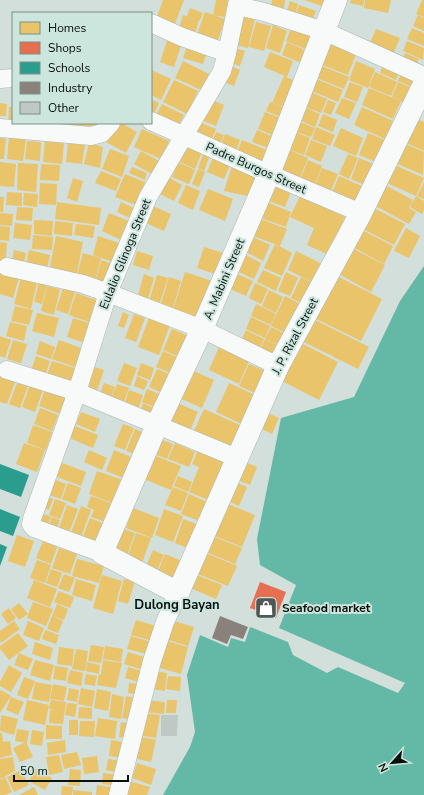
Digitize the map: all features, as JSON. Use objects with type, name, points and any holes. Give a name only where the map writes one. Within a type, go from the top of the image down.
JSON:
[{"type":"street","name":"A. Mabini Street","points":[[102,553],[157,425],[202,329],[269,174],[336,0]]},
{"type":"street","points":[[238,3],[324,31],[424,76]]},
{"type":"street","name":"Eulalio Glinoga Street","points":[[102,553],[34,528],[31,524],[32,519],[77,392],[108,293],[148,197],[222,71],[228,53],[238,3]]},
{"type":"street","points":[[152,23],[182,37],[228,53]]},
{"type":"street","points":[[0,79],[12,78]]},
{"type":"street","name":"J. P. Rizal Street","points":[[178,593],[278,366],[361,213],[424,84]]},
{"type":"street","name":"Padre Burgos Street","points":[[152,121],[361,213]]},
{"type":"street","points":[[0,128],[91,136],[102,132],[110,124]]},
{"type":"street","points":[[6,267],[83,284],[108,293],[202,329],[278,366]]},
{"type":"street","points":[[8,370],[77,392],[237,458]]},
{"type":"street","points":[[102,553],[178,593],[165,622],[152,662],[118,795]]},
{"type":"shaded area","points":[[424,266],[424,795],[163,795],[190,747],[195,732],[187,675],[200,635],[228,647],[231,638],[245,642],[250,627],[288,642],[293,655],[327,673],[338,667],[398,693],[405,683],[279,628],[296,585],[260,565],[257,539],[281,418],[354,397],[400,301]]},
{"type":"building: Homes","points":[[163,0],[184,0],[173,29],[155,22]]},
{"type":"building: Homes","points":[[216,0],[228,0],[225,17],[213,15]]},
{"type":"building: Homes","points":[[272,0],[285,0],[283,15],[270,13]]},
{"type":"building: Homes","points":[[304,0],[327,0],[325,7]]},
{"type":"building: Homes","points":[[351,0],[364,0],[363,6],[350,3]]},
{"type":"building: Homes","points":[[365,0],[391,0],[388,13],[364,8]]},
{"type":"building: Homes","points":[[422,0],[424,0],[424,17],[416,14]]},
{"type":"building: Homes","points":[[290,1],[298,4],[294,20],[285,17]]},
{"type":"building: Homes","points":[[299,5],[316,11],[311,25],[294,20]]},
{"type":"building: Homes","points":[[190,8],[203,13],[199,20],[194,37],[178,32],[183,15],[195,19],[187,16]]},
{"type":"building: Homes","points":[[205,12],[225,19],[216,46],[195,40]]},
{"type":"building: Homes","points":[[418,15],[424,18],[424,31],[413,26]]},
{"type":"building: Homes","points":[[243,16],[255,19],[248,48],[236,45]]},
{"type":"building: Homes","points":[[256,22],[271,26],[264,51],[249,47]]},
{"type":"building: Homes","points":[[273,25],[287,31],[280,53],[266,48]]},
{"type":"building: Homes","points":[[291,28],[315,38],[310,51],[286,41]]},
{"type":"building: Homes","points":[[412,28],[424,33],[424,46],[407,39]]},
{"type":"building: Homes","points":[[376,29],[400,38],[393,55],[369,45]]},
{"type":"building: Homes","points":[[167,41],[181,46],[174,67],[160,62]]},
{"type":"building: Homes","points":[[407,41],[424,48],[423,60],[403,51]]},
{"type":"building: Homes","points":[[287,42],[309,52],[304,64],[282,55]]},
{"type":"building: Homes","points":[[329,42],[356,54],[348,75],[320,64]]},
{"type":"building: Homes","points":[[188,43],[208,49],[203,64],[183,58]]},
{"type":"building: Homes","points":[[234,48],[245,51],[240,66],[229,62]]},
{"type":"building: Homes","points":[[270,52],[293,61],[287,77],[264,67]]},
{"type":"building: Homes","points":[[405,53],[419,59],[416,66],[402,60]]},
{"type":"building: Homes","points":[[183,61],[209,74],[201,90],[175,78]]},
{"type":"building: Homes","points":[[356,61],[375,69],[368,88],[349,80]]},
{"type":"building: Homes","points":[[384,63],[400,70],[396,80],[380,73]]},
{"type":"building: Homes","points":[[228,65],[240,70],[234,86],[222,81]]},
{"type":"building: Homes","points":[[322,66],[349,77],[344,89],[317,78]]},
{"type":"building: Homes","points":[[152,70],[171,79],[161,100],[152,96]]},
{"type":"building: Homes","points":[[375,72],[397,82],[391,96],[369,87]]},
{"type":"building: Homes","points":[[402,72],[416,78],[412,87],[398,81]]},
{"type":"building: Homes","points":[[284,76],[298,82],[287,108],[272,103]]},
{"type":"building: Homes","points":[[316,79],[343,90],[338,102],[312,91]]},
{"type":"building: Homes","points":[[174,80],[198,91],[187,114],[163,102]]},
{"type":"building: Homes","points":[[350,82],[363,87],[357,102],[344,97]]},
{"type":"building: Homes","points":[[398,82],[412,88],[406,103],[392,97]]},
{"type":"building: Homes","points":[[369,88],[401,101],[393,119],[362,105]]},
{"type":"building: Homes","points":[[311,92],[327,99],[321,113],[305,107]]},
{"type":"building: Homes","points":[[342,98],[356,103],[349,119],[335,113]]},
{"type":"building: Homes","points":[[209,99],[224,105],[216,126],[201,120]]},
{"type":"building: Homes","points":[[152,100],[159,103],[152,116]]},
{"type":"building: Homes","points":[[328,100],[336,103],[331,115],[323,112]]},
{"type":"building: Homes","points":[[270,102],[288,110],[284,118],[266,111]]},
{"type":"building: Homes","points":[[0,103],[7,104],[6,116],[0,116]]},
{"type":"building: Homes","points":[[162,104],[184,115],[177,128],[155,117]]},
{"type":"building: Homes","points":[[9,107],[12,107],[12,124],[8,123]]},
{"type":"building: Homes","points":[[362,107],[393,121],[385,139],[354,125]]},
{"type":"building: Homes","points":[[306,108],[320,114],[315,127],[301,121]]},
{"type":"building: Homes","points":[[265,112],[284,119],[277,137],[258,129]]},
{"type":"building: Homes","points":[[323,114],[337,120],[333,132],[318,126]]},
{"type":"building: Homes","points":[[412,117],[424,122],[424,151],[402,141]]},
{"type":"building: Homes","points":[[197,121],[216,129],[210,144],[191,137]]},
{"type":"building: Homes","points":[[300,122],[315,128],[311,137],[296,132]]},
{"type":"building: Homes","points":[[70,124],[99,124],[98,127],[70,126]]},
{"type":"building: Homes","points":[[115,124],[123,124],[137,132],[126,153],[106,142]]},
{"type":"building: Homes","points":[[316,127],[335,135],[330,146],[312,139]]},
{"type":"building: Homes","points":[[341,128],[363,138],[356,156],[333,146]]},
{"type":"building: Homes","points":[[142,129],[169,141],[161,159],[134,147]]},
{"type":"building: Homes","points":[[257,130],[276,138],[271,149],[252,142]]},
{"type":"building: Homes","points":[[216,132],[224,135],[218,149],[211,146]]},
{"type":"building: Homes","points":[[295,132],[310,138],[304,155],[288,149]]},
{"type":"building: Homes","points":[[368,133],[385,140],[376,162],[359,155]]},
{"type":"building: Homes","points":[[225,134],[240,140],[235,154],[220,148]]},
{"type":"building: Homes","points":[[9,137],[26,139],[23,161],[7,159]]},
{"type":"building: Homes","points":[[0,138],[6,139],[4,159],[0,159]]},
{"type":"building: Homes","points":[[242,140],[272,152],[266,167],[236,154]]},
{"type":"building: Homes","points":[[311,140],[327,146],[321,162],[305,155]]},
{"type":"building: Homes","points":[[27,141],[41,142],[40,161],[25,159]]},
{"type":"building: Homes","points":[[45,141],[64,143],[62,164],[43,162]]},
{"type":"building: Homes","points":[[401,142],[424,152],[423,175],[393,162]]},
{"type":"building: Homes","points":[[68,143],[85,145],[82,164],[66,162]]},
{"type":"building: Homes","points":[[89,143],[103,147],[100,168],[84,164]]},
{"type":"building: Homes","points":[[186,146],[202,152],[195,169],[180,162]]},
{"type":"building: Homes","points":[[110,149],[129,156],[122,177],[102,169]]},
{"type":"building: Homes","points":[[287,149],[308,158],[299,180],[278,171]]},
{"type":"building: Homes","points":[[141,151],[159,161],[152,174],[134,164]]},
{"type":"building: Homes","points":[[204,152],[210,155],[204,171],[198,168]]},
{"type":"building: Homes","points":[[348,154],[358,158],[349,179],[339,174]]},
{"type":"building: Homes","points":[[213,158],[230,165],[224,179],[207,172]]},
{"type":"building: Homes","points":[[359,158],[376,165],[367,186],[351,179]]},
{"type":"building: Homes","points":[[308,160],[322,166],[314,186],[300,180]]},
{"type":"building: Homes","points":[[0,162],[16,164],[14,187],[0,186]]},
{"type":"building: Homes","points":[[178,162],[195,170],[189,184],[172,177]]},
{"type":"building: Homes","points":[[18,163],[38,164],[36,192],[17,190]]},
{"type":"building: Homes","points":[[41,164],[60,165],[59,181],[40,180]]},
{"type":"building: Homes","points":[[392,164],[424,178],[416,196],[385,182]]},
{"type":"building: Homes","points":[[232,166],[260,177],[252,197],[224,191]]},
{"type":"building: Homes","points":[[132,167],[147,173],[145,180],[129,173]]},
{"type":"building: Homes","points":[[322,168],[338,174],[330,193],[314,187]]},
{"type":"building: Homes","points":[[198,169],[205,172],[199,187],[192,184]]},
{"type":"building: Homes","points":[[101,171],[121,179],[116,191],[95,183]]},
{"type":"building: Homes","points":[[125,174],[145,182],[136,205],[115,197]]},
{"type":"building: Homes","points":[[339,176],[364,187],[356,206],[331,195]]},
{"type":"building: Homes","points":[[168,177],[182,185],[174,201],[160,194]]},
{"type":"building: Homes","points":[[73,178],[83,181],[77,202],[67,198]]},
{"type":"building: Homes","points":[[424,182],[424,199],[417,196]]},
{"type":"building: Homes","points":[[40,183],[57,184],[56,205],[39,204]]},
{"type":"building: Homes","points":[[383,184],[413,200],[409,208],[416,212],[409,224],[372,204]]},
{"type":"building: Homes","points":[[186,185],[200,191],[193,210],[178,203]]},
{"type":"building: Homes","points":[[272,185],[291,192],[285,207],[266,200]]},
{"type":"building: Homes","points":[[208,189],[233,199],[225,221],[199,210]]},
{"type":"building: Homes","points":[[7,192],[22,193],[22,206],[6,205]]},
{"type":"building: Homes","points":[[24,193],[38,194],[37,207],[23,205]]},
{"type":"building: Homes","points":[[300,196],[345,217],[329,255],[307,245],[314,228],[290,217]]},
{"type":"building: Homes","points":[[416,196],[424,201],[424,210],[422,214],[410,207]]},
{"type":"building: Homes","points":[[0,197],[4,197],[3,212],[0,212]]},
{"type":"building: Homes","points":[[264,201],[291,212],[286,227],[258,217]]},
{"type":"building: Homes","points":[[57,202],[101,208],[99,225],[55,219]]},
{"type":"building: Homes","points":[[121,202],[134,208],[130,218],[117,212]]},
{"type":"building: Homes","points":[[153,206],[171,214],[164,231],[146,223]]},
{"type":"building: Homes","points":[[370,206],[405,224],[394,245],[359,227]]},
{"type":"building: Homes","points":[[17,207],[33,208],[32,221],[16,220]]},
{"type":"building: Homes","points":[[0,213],[13,214],[12,226],[0,225]]},
{"type":"building: Homes","points":[[109,213],[129,221],[121,240],[102,231]]},
{"type":"building: Homes","points":[[258,218],[287,229],[280,246],[251,235]]},
{"type":"building: Homes","points":[[34,220],[53,221],[52,236],[34,234]]},
{"type":"building: Homes","points":[[55,221],[73,223],[72,236],[54,234]]},
{"type":"building: Homes","points":[[15,223],[32,225],[30,240],[13,238]]},
{"type":"building: Homes","points":[[76,224],[95,226],[93,238],[74,235]]},
{"type":"building: Homes","points":[[0,226],[10,227],[9,241],[0,240]]},
{"type":"building: Homes","points":[[406,228],[420,236],[409,258],[394,251]]},
{"type":"building: Homes","points":[[360,229],[393,246],[384,264],[351,246]]},
{"type":"building: Homes","points":[[33,235],[53,237],[52,250],[32,249]]},
{"type":"building: Homes","points":[[249,235],[270,245],[263,261],[242,250]]},
{"type":"building: Homes","points":[[56,236],[83,242],[76,278],[49,272]]},
{"type":"building: Homes","points":[[98,236],[119,243],[113,262],[93,255]]},
{"type":"building: Homes","points":[[0,242],[7,243],[5,267],[0,267]]},
{"type":"building: Homes","points":[[275,244],[292,253],[282,276],[264,268]]},
{"type":"building: Homes","points":[[204,247],[224,253],[218,275],[197,268]]},
{"type":"building: Homes","points":[[350,247],[385,265],[371,292],[337,273]]},
{"type":"building: Homes","points":[[14,250],[26,253],[23,269],[11,266]]},
{"type":"building: Homes","points":[[29,250],[50,255],[46,274],[25,270]]},
{"type":"building: Homes","points":[[137,251],[153,256],[149,270],[133,265]]},
{"type":"building: Homes","points":[[296,251],[322,264],[314,283],[288,270]]},
{"type":"building: Homes","points":[[240,252],[261,263],[254,279],[232,269]]},
{"type":"building: Homes","points":[[83,253],[101,258],[94,284],[76,279]]},
{"type":"building: Homes","points":[[101,260],[113,264],[107,286],[95,283]]},
{"type":"building: Homes","points":[[263,270],[281,278],[276,291],[257,282]]},
{"type":"building: Homes","points":[[185,272],[212,281],[196,321],[172,313]]},
{"type":"building: Homes","points":[[286,272],[298,278],[290,296],[278,291]]},
{"type":"building: Homes","points":[[0,273],[19,278],[13,298],[0,294]]},
{"type":"building: Homes","points":[[235,273],[253,281],[246,296],[228,288]]},
{"type":"building: Homes","points":[[144,274],[154,278],[147,302],[137,299]]},
{"type":"building: Homes","points":[[157,275],[168,278],[158,308],[148,305]]},
{"type":"building: Homes","points":[[337,276],[382,299],[361,341],[316,319]]},
{"type":"building: Homes","points":[[169,277],[181,281],[171,314],[159,310]]},
{"type":"building: Homes","points":[[301,277],[315,284],[305,305],[291,298]]},
{"type":"building: Homes","points":[[21,278],[37,283],[31,309],[14,304]]},
{"type":"building: Homes","points":[[39,282],[47,284],[42,304],[34,302]]},
{"type":"building: Homes","points":[[255,283],[268,289],[261,304],[249,298]]},
{"type":"building: Homes","points":[[47,286],[60,289],[54,315],[41,311]]},
{"type":"building: Homes","points":[[63,288],[75,292],[68,314],[56,310]]},
{"type":"building: Homes","points":[[269,290],[283,297],[276,313],[262,306]]},
{"type":"building: Homes","points":[[76,293],[96,300],[89,322],[69,315]]},
{"type":"building: Homes","points":[[285,296],[304,306],[291,335],[271,326]]},
{"type":"building: Homes","points":[[256,304],[276,314],[271,325],[251,316]]},
{"type":"building: Homes","points":[[15,306],[33,310],[29,325],[11,321]]},
{"type":"building: Homes","points":[[123,312],[129,315],[124,328],[118,326]]},
{"type":"building: Homes","points":[[37,313],[59,318],[54,337],[32,331]]},
{"type":"building: Homes","points":[[134,314],[145,318],[136,342],[125,338]]},
{"type":"building: Homes","points":[[251,317],[270,326],[265,338],[246,329]]},
{"type":"building: Homes","points":[[73,318],[92,324],[86,343],[67,337]]},
{"type":"building: Homes","points":[[149,318],[170,325],[159,355],[138,347]]},
{"type":"building: Homes","points":[[313,319],[369,347],[358,369],[302,341]]},
{"type":"building: Homes","points":[[10,322],[27,326],[24,341],[6,336]]},
{"type":"building: Homes","points":[[271,327],[286,334],[281,346],[265,339]]},
{"type":"building: Homes","points":[[172,329],[189,336],[180,357],[163,350]]},
{"type":"building: Homes","points":[[246,330],[264,339],[258,352],[240,344]]},
{"type":"building: Homes","points":[[0,336],[11,340],[5,358],[0,356]]},
{"type":"building: Homes","points":[[265,339],[281,347],[274,361],[258,354]]},
{"type":"building: Homes","points":[[13,340],[27,344],[21,363],[7,359]]},
{"type":"building: Homes","points":[[59,340],[84,349],[78,368],[52,359]]},
{"type":"building: Homes","points":[[40,341],[55,347],[51,359],[36,354]]},
{"type":"building: Homes","points":[[301,343],[338,362],[319,400],[282,381]]},
{"type":"building: Homes","points":[[219,347],[249,361],[239,384],[209,370]]},
{"type":"building: Homes","points":[[163,351],[179,358],[173,374],[156,367]]},
{"type":"building: Homes","points":[[36,356],[50,361],[44,379],[30,374]]},
{"type":"building: Homes","points":[[52,361],[75,368],[70,386],[46,378]]},
{"type":"building: Homes","points":[[124,363],[137,368],[130,386],[117,381]]},
{"type":"building: Homes","points":[[141,363],[154,368],[150,380],[137,375]]},
{"type":"building: Homes","points":[[249,364],[272,374],[262,396],[239,386]]},
{"type":"building: Homes","points":[[92,366],[104,370],[95,396],[84,392]]},
{"type":"building: Homes","points":[[157,369],[172,375],[165,394],[149,387]]},
{"type":"building: Homes","points":[[189,369],[214,380],[202,408],[177,397]]},
{"type":"building: Homes","points":[[137,376],[148,381],[144,390],[134,386]]},
{"type":"building: Homes","points":[[0,377],[15,382],[7,404],[0,402]]},
{"type":"building: Homes","points":[[17,383],[28,386],[20,408],[9,404]]},
{"type":"building: Homes","points":[[104,383],[115,387],[110,400],[99,396]]},
{"type":"building: Homes","points":[[229,383],[257,396],[244,425],[216,412]]},
{"type":"building: Homes","points":[[117,384],[129,388],[122,406],[110,401]]},
{"type":"building: Homes","points":[[30,385],[43,390],[35,412],[22,407]]},
{"type":"building: Homes","points":[[147,389],[162,395],[157,408],[142,402]]},
{"type":"building: Homes","points":[[45,390],[66,398],[60,414],[39,406]]},
{"type":"building: Homes","points":[[129,390],[143,395],[137,413],[123,408]]},
{"type":"building: Homes","points":[[175,402],[198,412],[188,435],[165,425]]},
{"type":"building: Homes","points":[[143,403],[158,410],[153,421],[138,415]]},
{"type":"building: Homes","points":[[40,408],[58,415],[52,431],[34,424]]},
{"type":"building: Homes","points":[[204,409],[242,426],[231,452],[192,435]]},
{"type":"building: Homes","points":[[81,412],[100,419],[95,432],[76,424]]},
{"type":"building: Homes","points":[[268,413],[279,418],[272,434],[262,429]]},
{"type":"building: Homes","points":[[123,424],[134,428],[125,450],[114,446]]},
{"type":"building: Homes","points":[[33,425],[52,432],[46,450],[27,443]]},
{"type":"building: Homes","points":[[72,425],[98,435],[93,448],[67,437]]},
{"type":"building: Homes","points":[[135,429],[147,434],[138,455],[126,451]]},
{"type":"building: Homes","points":[[160,439],[173,444],[167,459],[154,454]]},
{"type":"building: Homes","points":[[24,443],[45,450],[37,472],[16,464]]},
{"type":"building: Homes","points":[[175,443],[195,452],[189,467],[168,459]]},
{"type":"building: Homes","points":[[89,450],[107,458],[102,470],[84,462]]},
{"type":"building: Homes","points":[[114,450],[134,458],[126,479],[106,471]]},
{"type":"building: Homes","points":[[198,450],[228,462],[211,501],[189,492],[199,467],[192,464]]},
{"type":"building: Homes","points":[[153,455],[181,466],[171,490],[144,479]]},
{"type":"building: Homes","points":[[57,461],[86,472],[81,486],[52,475]]},
{"type":"building: Homes","points":[[245,462],[257,467],[250,485],[238,480]]},
{"type":"building: Homes","points":[[97,471],[126,481],[117,505],[89,494]]},
{"type":"building: Homes","points":[[178,476],[192,482],[188,492],[174,486]]},
{"type":"building: Homes","points":[[51,478],[66,484],[61,499],[46,494]]},
{"type":"building: Homes","points":[[235,482],[247,487],[239,506],[228,501]]},
{"type":"building: Homes","points":[[68,483],[81,488],[75,504],[62,499]]},
{"type":"building: Homes","points":[[173,487],[188,493],[181,511],[165,505]]},
{"type":"building: Homes","points":[[189,494],[210,503],[202,522],[181,514]]},
{"type":"building: Homes","points":[[45,496],[53,499],[49,510],[41,507]]},
{"type":"building: Homes","points":[[91,496],[116,505],[109,523],[91,517],[94,510],[87,507]]},
{"type":"building: Homes","points":[[55,499],[66,503],[60,519],[49,515]]},
{"type":"building: Homes","points":[[223,502],[255,515],[242,547],[210,534]]},
{"type":"building: Homes","points":[[67,505],[78,509],[67,538],[57,534]]},
{"type":"building: Homes","points":[[81,506],[91,510],[79,542],[69,538]]},
{"type":"building: Homes","points":[[133,508],[159,518],[152,538],[126,528]]},
{"type":"building: Homes","points":[[164,509],[183,516],[173,542],[155,535]]},
{"type":"building: Homes","points":[[39,512],[51,517],[46,530],[34,525]]},
{"type":"building: Homes","points":[[52,517],[60,520],[55,533],[48,530]]},
{"type":"building: Homes","points":[[90,518],[107,525],[98,548],[81,541]]},
{"type":"building: Homes","points":[[183,519],[199,525],[190,549],[175,543]]},
{"type":"building: Homes","points":[[123,529],[135,533],[126,558],[114,553]]},
{"type":"building: Homes","points":[[136,533],[151,538],[141,566],[126,561]]},
{"type":"building: Homes","points":[[17,535],[34,541],[25,567],[8,561]]},
{"type":"building: Homes","points":[[210,535],[242,548],[235,564],[204,551]]},
{"type":"building: Homes","points":[[43,541],[57,547],[51,564],[36,558]]},
{"type":"building: Homes","points":[[59,548],[77,554],[70,574],[52,568]]},
{"type":"building: Homes","points":[[153,550],[164,555],[157,570],[146,566]]},
{"type":"building: Homes","points":[[204,552],[237,566],[228,586],[195,573]]},
{"type":"building: Homes","points":[[165,554],[182,561],[175,578],[158,571]]},
{"type":"building: Homes","points":[[77,559],[104,566],[99,583],[72,576]]},
{"type":"building: Homes","points":[[37,560],[51,565],[45,583],[30,578]]},
{"type":"building: Homes","points":[[51,569],[62,573],[57,587],[46,583]]},
{"type":"building: Homes","points":[[64,574],[75,578],[69,592],[58,588]]},
{"type":"building: Homes","points":[[194,574],[222,585],[216,599],[188,587]]},
{"type":"building: Homes","points":[[102,575],[122,581],[113,614],[93,608]]},
{"type":"building: Homes","points":[[76,579],[96,585],[92,601],[72,595]]},
{"type":"building: Homes","points":[[124,579],[135,581],[128,604],[118,601]]},
{"type":"building: Homes","points":[[34,580],[57,589],[50,607],[27,598]]},
{"type":"building: Homes","points":[[59,591],[74,597],[70,608],[54,602]]},
{"type":"building: Homes","points":[[33,602],[53,609],[46,626],[27,618]]},
{"type":"building: Homes","points":[[19,603],[28,614],[19,620],[11,609]]},
{"type":"building: Homes","points":[[57,604],[68,609],[64,620],[52,616]]},
{"type":"building: Homes","points":[[9,608],[16,618],[8,624],[1,614]]},
{"type":"building: Homes","points":[[52,616],[63,621],[58,633],[47,629]]},
{"type":"building: Homes","points":[[136,620],[156,626],[152,641],[131,635]]},
{"type":"building: Homes","points":[[14,621],[20,629],[1,643],[0,631]]},
{"type":"building: Homes","points":[[28,621],[44,628],[39,641],[23,635]]},
{"type":"building: Homes","points":[[174,621],[194,627],[188,646],[168,640]]},
{"type":"building: Homes","points":[[45,630],[59,635],[56,644],[42,639]]},
{"type":"building: Homes","points":[[18,633],[28,646],[9,660],[0,649],[0,646]]},
{"type":"building: Homes","points":[[131,636],[151,642],[147,654],[127,649]]},
{"type":"building: Homes","points":[[163,640],[188,647],[181,674],[156,667]]},
{"type":"building: Homes","points":[[35,642],[53,648],[50,660],[32,654]]},
{"type":"building: Homes","points":[[91,645],[104,647],[101,663],[88,661]]},
{"type":"building: Homes","points":[[105,646],[123,649],[121,662],[103,659]]},
{"type":"building: Homes","points":[[59,647],[74,649],[72,666],[57,664]]},
{"type":"building: Homes","points":[[76,649],[88,651],[85,671],[72,669]]},
{"type":"building: Homes","points":[[128,652],[147,658],[143,670],[124,664]]},
{"type":"building: Homes","points":[[19,653],[33,659],[28,670],[14,665]]},
{"type":"building: Homes","points":[[35,660],[54,665],[50,681],[30,675]]},
{"type":"building: Homes","points":[[103,660],[122,663],[116,688],[97,685],[99,674],[101,675]]},
{"type":"building: Homes","points":[[87,662],[100,665],[99,674],[86,671]]},
{"type":"building: Homes","points":[[9,665],[22,673],[11,692],[0,686],[0,682]]},
{"type":"building: Homes","points":[[55,666],[68,668],[66,681],[53,679]]},
{"type":"building: Homes","points":[[128,667],[141,671],[138,682],[125,678]]},
{"type":"building: Homes","points":[[70,670],[83,673],[81,686],[67,683]]},
{"type":"building: Homes","points":[[154,671],[167,673],[165,691],[152,689]]},
{"type":"building: Homes","points":[[86,674],[97,676],[95,686],[84,684]]},
{"type":"building: Homes","points":[[168,676],[181,677],[180,691],[166,689]]},
{"type":"building: Homes","points":[[24,677],[35,681],[28,699],[17,695]]},
{"type":"building: Homes","points":[[35,682],[52,685],[49,702],[32,699]]},
{"type":"building: Homes","points":[[129,683],[140,684],[138,695],[128,693]]},
{"type":"building: Homes","points":[[53,684],[67,687],[64,701],[50,699]]},
{"type":"building: Homes","points":[[69,688],[79,690],[77,702],[67,700]]},
{"type":"building: Homes","points":[[81,688],[95,691],[92,707],[78,704]]},
{"type":"building: Homes","points":[[97,689],[111,692],[108,711],[94,708]]},
{"type":"building: Homes","points":[[1,690],[11,696],[0,713],[0,691]]},
{"type":"building: Homes","points":[[112,694],[124,697],[121,719],[109,717]]},
{"type":"building: Homes","points":[[126,696],[141,699],[137,721],[122,718]]},
{"type":"building: Homes","points":[[11,697],[24,702],[18,715],[6,710]]},
{"type":"building: Homes","points":[[27,700],[49,705],[45,725],[23,720]]},
{"type":"building: Homes","points":[[51,700],[66,702],[63,724],[49,723],[50,710],[56,710],[49,709]]},
{"type":"building: Homes","points":[[144,700],[165,702],[164,714],[143,712]]},
{"type":"building: Homes","points":[[167,700],[177,700],[176,713],[166,713]]},
{"type":"building: Homes","points":[[67,703],[77,704],[75,717],[65,715]]},
{"type":"building: Homes","points":[[79,707],[92,708],[92,719],[78,718]]},
{"type":"building: Homes","points":[[141,713],[160,715],[156,738],[138,735]]},
{"type":"building: Homes","points":[[1,715],[18,719],[14,735],[0,731]]},
{"type":"building: Homes","points":[[98,718],[117,721],[115,739],[95,736]]},
{"type":"building: Homes","points":[[69,720],[78,720],[78,735],[69,735]]},
{"type":"building: Homes","points":[[80,721],[95,721],[94,737],[79,736]]},
{"type":"building: Homes","points":[[121,722],[134,724],[132,739],[119,737]]},
{"type":"building: Homes","points":[[46,725],[62,726],[62,739],[46,739]]},
{"type":"building: Homes","points":[[17,729],[29,731],[27,743],[15,741]]},
{"type":"building: Homes","points":[[32,730],[44,732],[42,746],[30,744]]},
{"type":"building: Homes","points":[[0,733],[2,733],[3,742],[10,741],[12,755],[0,758]]},
{"type":"building: Homes","points":[[137,736],[156,740],[151,762],[133,758]]},
{"type":"building: Homes","points":[[65,740],[66,752],[48,755],[47,743]]},
{"type":"building: Homes","points":[[111,740],[127,743],[124,758],[109,756]]},
{"type":"building: Homes","points":[[26,742],[33,757],[20,762],[13,748]]},
{"type":"building: Homes","points":[[77,752],[81,765],[64,769],[61,755]]},
{"type":"building: Homes","points":[[59,755],[63,772],[49,775],[46,757]]},
{"type":"building: Homes","points":[[97,756],[99,772],[84,774],[82,758]]},
{"type":"building: Homes","points":[[13,757],[15,771],[0,779],[0,759]]},
{"type":"building: Homes","points":[[108,759],[123,761],[121,773],[106,770]]},
{"type":"building: Homes","points":[[137,763],[156,769],[151,785],[132,778]]},
{"type":"building: Homes","points":[[35,769],[52,778],[45,790],[29,781]]},
{"type":"building: Homes","points":[[70,769],[81,770],[80,786],[68,785]]},
{"type":"building: Homes","points":[[21,770],[29,785],[14,792],[7,777]]},
{"type":"building: Homes","points":[[103,773],[119,775],[117,786],[102,784]]},
{"type":"building: Homes","points":[[5,777],[12,792],[5,795],[0,795],[0,780]]},
{"type":"building: Homes","points":[[129,781],[150,787],[147,795],[125,795]]},
{"type":"building: Homes","points":[[97,785],[116,788],[115,795],[96,795]]},
{"type":"building: Homes","points":[[62,786],[73,787],[72,795],[61,795]]},
{"type":"building: Homes","points":[[34,787],[38,795],[19,795]]},
{"type":"building: Homes","points":[[73,790],[92,792],[92,795],[73,795]]},
{"type":"building: Shops","points":[[260,582],[286,592],[276,618],[250,608]]},
{"type":"building: Schools","points":[[0,464],[29,475],[21,497],[0,489]]},
{"type":"building: Schools","points":[[0,509],[20,517],[13,536],[0,531]]},
{"type":"building: Schools","points":[[0,544],[7,547],[0,566]]},
{"type":"building: Industry","points":[[220,616],[248,627],[243,639],[231,635],[227,644],[212,638]]},
{"type":"building: Other","points":[[161,715],[178,715],[177,736],[161,736]]},
{"type":"place","name":"Seafood market","points":[[266,608]]},
{"type":"district","name":"Dulong Bayan","points":[[177,604]]}]
